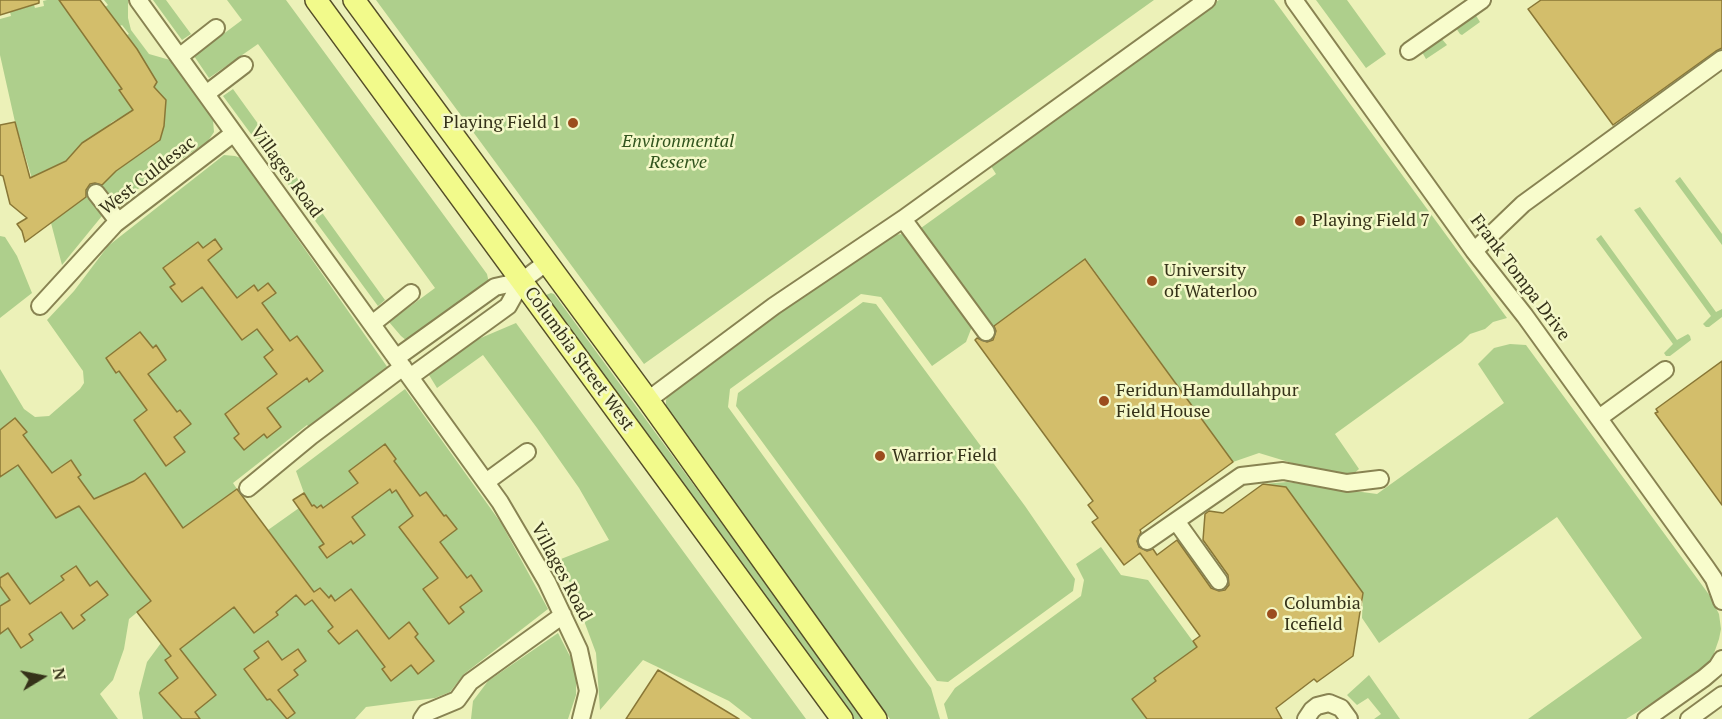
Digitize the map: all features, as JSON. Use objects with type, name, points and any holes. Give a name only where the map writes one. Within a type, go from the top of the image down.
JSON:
[{"type":"main road","name":"Columbia Street West","points":[[316,0],[842,719]]},
{"type":"main road","name":"Columbia Street West","points":[[354,0],[648,400],[876,719]]},
{"type":"street","name":"Villages Road","points":[[138,0],[486,482],[527,546],[579,650],[588,691],[581,719]]},
{"type":"street","points":[[648,400],[774,306],[903,219],[1207,0]]},
{"type":"street","name":"Frank Tompa Drive","points":[[1294,0],[1474,251],[1525,316],[1718,582],[1722,600]]},
{"type":"street","points":[[1409,51],[1482,0]]},
{"type":"street","points":[[179,57],[216,28]]},
{"type":"street","points":[[1474,251],[1523,204],[1722,59]]},
{"type":"street","points":[[206,94],[244,66]]},
{"type":"street","name":"West Culdesac","points":[[40,306],[118,221],[234,133]]},
{"type":"street","points":[[96,193],[118,221]]},
{"type":"street","points":[[903,219],[986,332]]},
{"type":"street","points":[[403,367],[508,306],[522,281],[546,262]]},
{"type":"street","points":[[248,488],[310,436],[403,367],[495,287],[522,281]]},
{"type":"street","points":[[372,324],[411,294]]},
{"type":"street","points":[[1599,418],[1665,370]]},
{"type":"street","points":[[486,482],[527,452]]},
{"type":"street","points":[[1147,540],[1241,476],[1283,471],[1347,483],[1380,479]]},
{"type":"street","points":[[1176,521],[1219,581]]},
{"type":"street","points":[[422,719],[426,713],[457,700],[470,682],[563,615]]},
{"type":"street","points":[[1646,719],[1704,678],[1717,667],[1722,659]]},
{"type":"street","points":[[1689,719],[1722,695]]},
{"type":"street","points":[[1306,719],[1317,706],[1329,703],[1341,708],[1349,719]]},
{"type":"green space","points":[[59,0],[123,89],[119,91],[124,98],[128,95],[133,111],[112,122],[99,134],[82,143],[66,161],[44,171],[33,182],[15,122],[0,55],[0,19],[11,16],[10,12],[34,5],[35,8],[44,6],[43,1]]},
{"type":"green space","points":[[104,0],[128,0],[131,30],[149,54],[170,60],[213,120],[214,132],[208,141],[106,211],[62,265],[51,223],[102,185],[116,171],[148,149],[164,121],[166,100],[154,87],[157,82],[142,57],[139,59],[131,48],[134,45],[127,35],[129,34],[105,7],[108,5]]},
{"type":"green space","points":[[153,0],[166,0],[191,34],[182,40]]},
{"type":"green space","points":[[227,0],[286,0],[487,274],[489,283],[407,341],[401,336],[389,322],[435,288],[258,44],[209,78],[194,56],[242,20]]},
{"type":"green space","name":"Environmental Reserve","points":[[376,0],[1154,0],[644,364]]},
{"type":"green space","points":[[1219,0],[1274,0],[1507,318],[1493,322],[1485,329],[1470,334],[1335,434],[1359,469],[1351,476],[1325,473],[1259,453],[1233,462],[1086,259],[988,330],[919,233],[921,228],[996,174],[989,163],[1186,21]]},
{"type":"green space","points":[[1316,0],[1347,0],[1386,54],[1366,68]]},
{"type":"green space","points":[[1475,14],[1480,22],[1462,35],[1460,34],[1456,28]]},
{"type":"green space","points":[[1441,38],[1447,45],[1426,59],[1422,52]]},
{"type":"green space","points":[[233,89],[385,300],[378,306],[223,96]]},
{"type":"green space","points":[[224,155],[241,158],[388,368],[312,431],[307,425],[233,483],[237,489],[183,528],[145,474],[99,518],[90,521],[151,601],[129,619],[124,649],[113,680],[100,694],[118,719],[0,719],[0,369],[24,409],[35,417],[49,416],[80,389],[84,383],[83,371],[47,320],[74,291],[108,246]]},
{"type":"green space","points":[[1680,177],[1722,234],[1722,245],[1675,181]]},
{"type":"green space","points":[[1640,207],[1716,312],[1722,309],[1722,317],[1709,327],[1703,324],[1711,316],[1634,210]]},
{"type":"green space","points":[[903,234],[911,237],[973,324],[966,342],[932,366],[881,297],[861,294],[730,389],[728,407],[931,688],[940,719],[890,719],[666,413],[666,400],[671,389],[684,374],[892,235]]},
{"type":"green space","points":[[1601,235],[1677,340],[1688,334],[1690,336],[1691,340],[1670,356],[1664,353],[1673,344],[1596,239]]},
{"type":"green space","points":[[0,236],[5,237],[17,256],[32,293],[0,318]]},
{"type":"green space","points":[[554,294],[865,719],[852,719],[545,300],[546,295]]},
{"type":"green space","name":"Warrior Field","points":[[863,302],[876,304],[1025,506],[1075,579],[1073,591],[948,682],[937,681],[736,406],[738,393]]},
{"type":"green space","points":[[516,323],[806,719],[752,719],[729,701],[643,660],[600,710],[596,653],[561,559],[609,540],[579,488],[483,355],[437,388],[429,375],[476,340]]},
{"type":"green space","points":[[1510,344],[1526,345],[1710,596],[1719,614],[1721,629],[1711,662],[1696,676],[1626,719],[1528,719],[1642,638],[1557,517],[1379,643],[1362,618],[1363,593],[1286,487],[1263,484],[1287,482],[1377,494],[1504,403],[1478,364],[1494,348]]},
{"type":"green space","points":[[405,389],[501,523],[548,609],[464,674],[450,692],[435,698],[366,707],[355,719],[143,719],[139,693],[147,662],[161,643],[171,656],[234,607],[254,633],[278,615],[276,612],[306,587],[308,584],[268,530],[299,508],[302,513],[312,506],[304,493],[296,471]]},
{"type":"green space","points":[[1101,547],[1121,575],[1148,580],[1238,703],[1215,719],[948,719],[944,704],[955,688],[1081,596],[1084,580],[1076,564]]},
{"type":"green space","points":[[558,633],[576,668],[576,695],[568,719],[471,719],[473,701],[488,681]]},
{"type":"green space","points":[[1369,675],[1400,719],[1374,719],[1381,714],[1368,698],[1357,705],[1347,695]]},
{"type":"building","points":[[0,0],[39,0],[39,3],[0,15]]},
{"type":"building","points":[[59,0],[100,0],[137,49],[157,82],[154,87],[166,100],[164,126],[160,140],[116,171],[102,185],[90,184],[86,190],[86,197],[25,242],[17,224],[27,218],[10,204],[3,176],[0,175],[0,125],[15,122],[30,178],[66,161],[82,143],[133,110],[119,90],[122,89]]},
{"type":"building","points":[[1541,0],[1722,0],[1722,48],[1613,125],[1528,9]]},
{"type":"building","points":[[215,239],[222,249],[208,260],[237,298],[254,285],[258,291],[268,283],[276,293],[262,303],[290,341],[297,336],[323,371],[309,382],[307,378],[267,408],[281,427],[267,438],[264,434],[244,450],[234,438],[239,434],[225,414],[277,374],[264,357],[273,350],[257,329],[242,340],[202,287],[182,302],[170,287],[175,284],[163,268],[198,242],[203,248]]},
{"type":"building","points":[[1085,259],[1233,462],[1140,530],[1137,541],[1139,547],[1147,551],[1153,549],[1157,555],[1177,540],[1211,588],[1219,591],[1225,590],[1229,585],[1228,575],[1203,540],[1205,514],[1209,511],[1223,513],[1263,484],[1286,487],[1363,593],[1353,656],[1317,682],[1314,679],[1276,708],[1282,719],[1147,719],[1132,699],[1156,681],[1154,678],[1197,647],[1193,641],[1200,636],[1140,553],[1124,565],[1092,522],[1098,518],[1088,505],[1093,501],[975,340],[977,338],[987,342],[993,340],[996,331],[994,326]]},
{"type":"building","points":[[140,332],[153,348],[156,345],[166,360],[148,374],[177,412],[180,410],[191,424],[174,437],[185,452],[166,466],[134,420],[147,410],[119,371],[116,373],[106,358]]},
{"type":"building","points":[[1722,361],[1722,505],[1655,413],[1658,412],[1656,409]]},
{"type":"building","points":[[15,418],[27,432],[23,435],[52,473],[71,460],[81,475],[78,477],[94,499],[134,481],[145,473],[183,528],[237,489],[314,592],[320,588],[329,598],[331,595],[335,601],[351,589],[389,639],[409,622],[418,634],[415,637],[434,661],[418,674],[411,665],[391,681],[382,669],[385,667],[357,630],[339,644],[328,631],[333,627],[312,600],[305,605],[296,595],[276,612],[278,615],[254,633],[234,607],[180,649],[216,695],[195,712],[200,719],[182,719],[159,693],[178,678],[165,660],[171,656],[137,612],[151,601],[79,506],[56,518],[18,465],[0,477],[0,430]]},
{"type":"building","points":[[385,444],[396,459],[394,461],[420,496],[426,492],[457,529],[440,542],[467,578],[471,575],[482,591],[460,607],[464,612],[449,624],[423,589],[438,578],[399,527],[413,516],[396,490],[392,493],[390,489],[352,517],[365,535],[353,544],[351,541],[327,558],[319,547],[324,544],[293,500],[304,493],[312,506],[317,508],[321,505],[323,508],[358,483],[349,471]]},
{"type":"building","points":[[76,566],[90,586],[97,581],[108,595],[81,615],[85,620],[73,629],[61,612],[29,634],[33,640],[21,648],[8,628],[0,634],[0,606],[10,600],[0,586],[0,578],[8,573],[30,604],[64,580],[61,576]]},
{"type":"building","points":[[268,641],[282,660],[298,649],[306,661],[294,670],[298,675],[278,690],[295,713],[287,719],[270,699],[267,700],[244,669],[259,658],[254,651]]},
{"type":"building","points":[[658,670],[716,705],[739,719],[626,719]]},
{"type":"place","name":"Playing Field 1","points":[[573,123]]},
{"type":"place","name":"Playing Field 7","points":[[1300,221]]},
{"type":"place","name":"University of Waterloo","points":[[1152,281]]},
{"type":"place","name":"Feridun Hamdullahpur Field House","points":[[1104,401]]},
{"type":"place","name":"Warrior Field","points":[[880,456]]},
{"type":"place","name":"Columbia Icefield","points":[[1272,614]]}]
